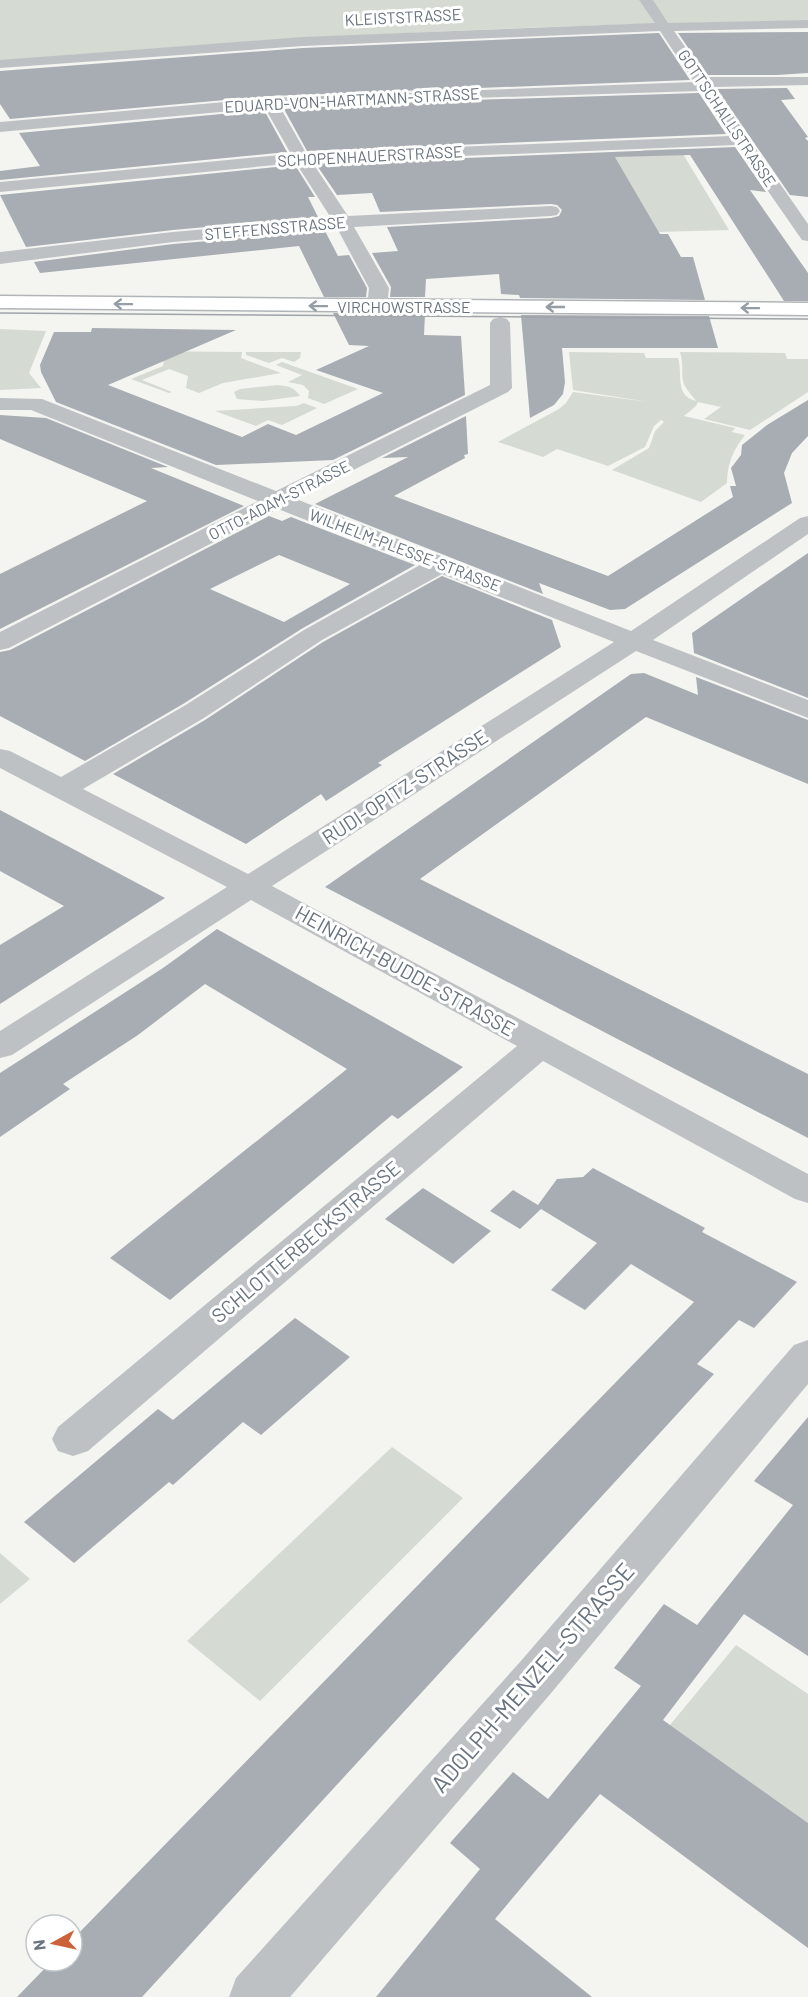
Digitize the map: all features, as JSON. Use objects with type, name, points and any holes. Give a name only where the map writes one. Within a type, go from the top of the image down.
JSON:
[{"type":"main road","name":"VIRCHOWSTRASSE","points":[[0,302],[808,309]]},
{"type":"main road","name":"VIRCHOWSTRASSE","points":[[0,320],[808,325]]},
{"type":"street","name":"GOTTSCHALLSTRASSE","points":[[646,0],[808,236]]},
{"type":"street","name":"KLEISTSTRASSE","points":[[0,64],[315,39],[664,26],[808,24]]},
{"type":"street","name":"EDUARD-VON-HARTMANN-STRASSE","points":[[0,127],[270,103],[808,81]]},
{"type":"street","points":[[270,103],[301,159],[343,222],[379,288],[377,307]]},
{"type":"street","name":"SCHOPENHAUERSTRASSE","points":[[0,187],[301,159],[741,140]]},
{"type":"street","points":[[782,200],[808,203]]},
{"type":"street","name":"STEFFENSSTRASSE","points":[[0,258],[173,237],[343,222],[551,211]]},
{"type":"street","name":"OTTO-ADAM-STRASSE","points":[[0,642],[501,387],[500,323]]},
{"type":"street","name":"WILHELM-PLESSE-STRASSE","points":[[0,404],[34,404],[808,710]]},
{"type":"street","name":"RUDI-OPITZ-STRASSE","points":[[0,1047],[634,640],[808,523]]},
{"type":"street","points":[[62,789],[194,712],[313,635],[441,564]]},
{"type":"street","name":"HEINRICH-BUDDE-STRASSE","points":[[0,757],[250,887],[808,1190]]},
{"type":"street","name":"SCHLOTTERBECKSTRASSE","points":[[73,1439],[540,1045]]},
{"type":"street","name":"ADOLPH-MENZEL-STRASSE","points":[[255,1997],[536,1677],[808,1356]]},
{"type":"shaded area","points":[[0,0],[808,0],[808,21],[606,25],[404,33],[202,45],[0,61]]},
{"type":"shaded area","points":[[680,149],[729,230],[659,232],[615,157],[646,155],[643,150]]},
{"type":"shaded area","points":[[0,329],[46,331],[29,373],[41,388],[0,390]]},
{"type":"shaded area","points":[[128,351],[242,352],[241,358],[281,373],[223,383],[199,393],[186,388],[188,376],[169,369],[142,380],[172,392],[169,393],[131,379],[163,366],[164,361],[159,363]]},
{"type":"shaded area","points":[[246,352],[301,352],[300,358],[294,362],[282,358],[269,363],[246,355]]},
{"type":"shaded area","points":[[569,352],[644,353],[646,358],[678,358],[682,389],[689,398],[696,401],[683,381],[680,352],[785,353],[787,359],[808,359],[808,392],[750,430],[704,419],[721,407],[698,402],[684,416],[735,428],[732,432],[745,435],[732,458],[727,483],[701,502],[612,470],[649,448],[655,431],[664,422],[661,420],[654,426],[645,447],[608,466],[557,449],[543,457],[498,442],[559,409],[573,392],[649,402],[573,390]]},
{"type":"shaded area","points":[[282,362],[358,389],[324,404],[308,398],[309,391],[303,385],[288,382],[302,375],[276,365]]},
{"type":"shaded area","points":[[278,385],[290,388],[300,396],[263,401],[237,399],[234,392],[240,389]]},
{"type":"shaded area","points":[[304,403],[317,408],[282,425],[268,420],[256,426],[215,411],[296,406]]},
{"type":"shaded area","points":[[392,1447],[463,1498],[260,1701],[187,1641]]},
{"type":"shaded area","points":[[0,1553],[30,1579],[0,1604]]},
{"type":"shaded area","points":[[736,1645],[808,1694],[808,1823],[670,1725]]},
{"type":"building","points":[[808,32],[808,73],[777,75],[707,75],[678,33]]},
{"type":"building","points":[[659,33],[690,80],[270,96],[10,119],[0,104],[0,71],[303,48]]},
{"type":"building","points":[[787,88],[795,99],[781,100],[808,137],[805,138],[808,141],[808,197],[790,195],[717,89]]},
{"type":"building","points":[[699,93],[726,134],[307,151],[284,109],[441,101]]},
{"type":"building","points":[[264,110],[287,152],[0,180],[0,171],[40,166],[19,133]]},
{"type":"building","points":[[735,147],[766,192],[750,190],[808,273],[808,301],[784,301],[690,155],[615,157],[660,234],[668,234],[681,257],[693,257],[705,300],[520,298],[519,295],[501,294],[499,274],[426,279],[425,297],[390,297],[391,287],[372,253],[398,251],[387,227],[551,218],[559,216],[562,210],[557,205],[551,204],[380,212],[372,193],[337,195],[316,164]]},
{"type":"building","points":[[295,165],[315,197],[308,197],[318,217],[173,230],[26,247],[0,195]]},
{"type":"building","points":[[325,231],[338,256],[349,255],[367,288],[366,297],[324,297],[299,246],[40,273],[34,262],[173,244]]},
{"type":"building","points":[[333,313],[425,314],[424,335],[461,336],[465,395],[333,460],[216,465],[56,402],[41,372],[40,365],[54,332],[91,332],[92,328],[236,330],[108,385],[242,437],[268,424],[296,435],[383,393],[316,370],[369,346],[349,345]]},
{"type":"building","points":[[521,315],[709,316],[718,348],[562,348],[565,382],[563,394],[554,405],[530,418]]},
{"type":"building","points":[[808,400],[808,436],[792,453],[784,473],[792,503],[625,609],[610,610],[539,583],[543,594],[315,504],[408,457],[382,458],[466,416],[468,454],[464,455],[465,458],[394,496],[608,576],[733,497],[730,486],[736,486],[731,468],[741,455],[742,445],[767,425]]},
{"type":"building","points":[[0,415],[46,418],[168,467],[151,468],[244,506],[0,629],[0,574],[147,501],[0,439]]},
{"type":"building","points":[[269,516],[282,521],[291,517],[415,565],[303,628],[183,704],[85,761],[0,716],[0,652],[10,650]],"holes":[[[279,555],[350,584],[284,622],[210,589]]]},
{"type":"building","points":[[808,553],[808,698],[694,653],[692,633]]},
{"type":"building","points":[[442,576],[552,620],[561,647],[378,763],[382,765],[326,801],[321,794],[246,844],[113,774],[205,720],[323,642]]},
{"type":"building","points":[[644,673],[698,695],[696,677],[808,720],[808,784],[646,717],[420,879],[808,1074],[808,1138],[325,887],[631,674]]},
{"type":"building","points":[[0,810],[165,898],[0,1004],[0,945],[64,906],[0,871]]},
{"type":"building","points":[[217,929],[463,1067],[398,1119],[392,1115],[170,1300],[110,1258],[347,1069],[205,984],[138,1035],[63,1084],[70,1089],[0,1137],[0,1073],[163,968]]},
{"type":"building","points":[[593,1168],[705,1228],[702,1232],[797,1282],[754,1328],[739,1320],[697,1364],[714,1374],[142,1997],[17,1997],[40,1973],[84,1973],[84,1928],[694,1302],[631,1264],[585,1310],[551,1290],[597,1243],[541,1209],[520,1229],[490,1211],[513,1190],[538,1205],[557,1179],[583,1177]]},
{"type":"building","points":[[423,1188],[491,1231],[453,1264],[385,1219]]},
{"type":"building","points":[[295,1318],[350,1357],[261,1435],[243,1422],[173,1485],[169,1482],[74,1563],[24,1522],[158,1409],[173,1420]]},
{"type":"building","points":[[808,1417],[808,1656],[744,1614],[663,1720],[808,1823],[808,1948],[600,1794],[495,1919],[592,1997],[376,1997],[480,1869],[450,1843],[513,1772],[548,1799],[641,1686],[614,1668],[664,1604],[697,1625],[793,1505],[754,1481]]},
{"type":"tram line","points":[[0,313],[808,319]]}]
